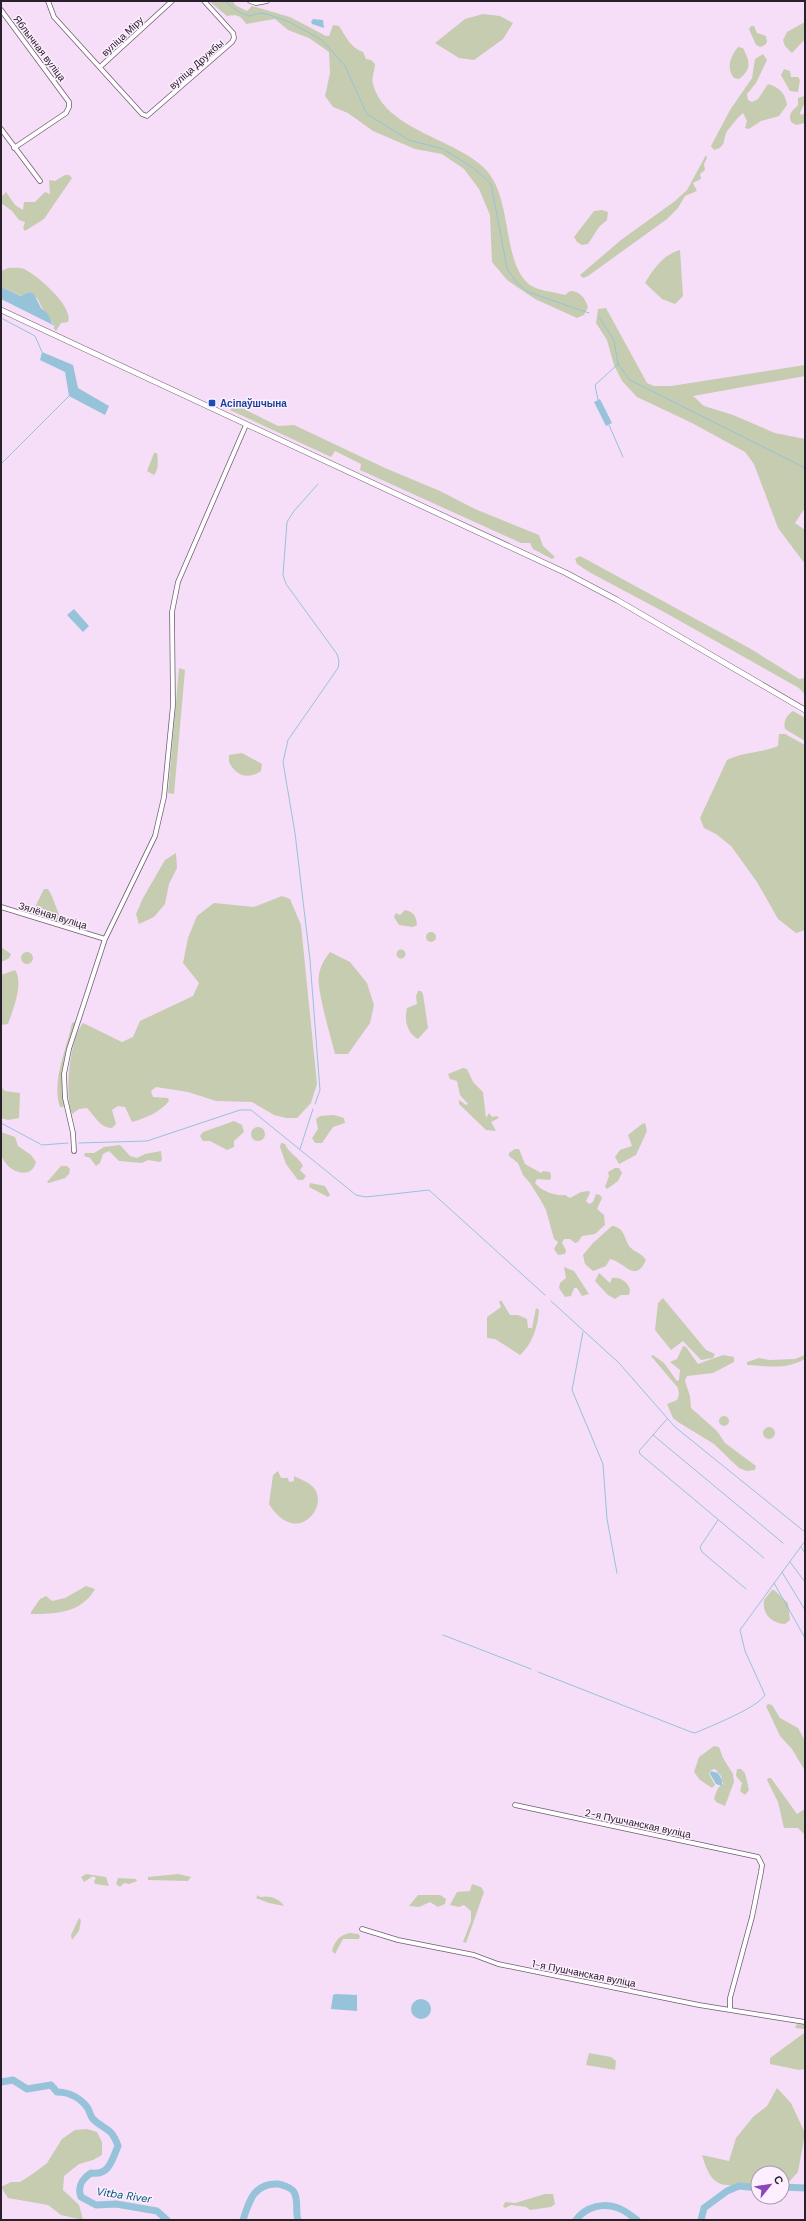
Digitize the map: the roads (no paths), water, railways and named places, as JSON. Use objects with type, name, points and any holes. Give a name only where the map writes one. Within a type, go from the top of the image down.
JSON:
[{"type":"main road","points":[[1,310],[566,573],[623,604],[805,710]]},
{"type":"street","points":[[48,1],[54,17],[100,67]]},
{"type":"street","name":"вуліца Міру","points":[[100,67],[172,1]]},
{"type":"street","name":"вуліца Дружбы","points":[[100,67],[142,114],[147,116],[226,47],[234,38],[233,33],[204,1]]},
{"type":"street","points":[[250,1],[256,3],[267,1]]},
{"type":"street","name":"Яблычная вуліца","points":[[1,10],[66,97],[69,107],[66,112],[14,148]]},
{"type":"street","points":[[1,129],[40,181]]},
{"type":"street","points":[[74,1151],[73,1134],[65,1098],[64,1074],[69,1049],[106,939],[155,836],[164,797],[173,705],[172,612],[178,582],[246,425]]},
{"type":"street","name":"Зялёная вуліца","points":[[1,907],[106,939]]},
{"type":"street","name":"2-я Пушчанская вуліца","points":[[515,1805],[758,1857],[762,1865],[761,1872],[752,1917],[730,1998],[730,2010]]},
{"type":"street","name":"1-я Пушчанская вуліца","points":[[362,1929],[398,1940],[474,1955],[498,1964],[730,2010],[805,2022]]},
{"type":"water","points":[[313,19],[323,20],[324,28],[312,24],[311,22]]},
{"type":"water","points":[[1,287],[21,296],[29,292],[34,294],[41,308],[48,314],[52,323],[57,327],[1,299]]},
{"type":"water","points":[[42,352],[73,365],[78,388],[109,406],[105,415],[69,396],[65,372],[40,360]]},
{"type":"water","points":[[600,399],[612,423],[606,426],[594,402]]},
{"type":"water","points":[[74,609],[89,626],[83,632],[67,615]]},
{"type":"water","points":[[711,1771],[718,1773],[722,1780],[722,1786],[716,1784],[710,1774]]},
{"type":"water","points":[[333,1995],[357,1995],[357,2011],[331,2009]]},
{"type":"water","points":[[421,1999],[428,2002],[431,2009],[428,2016],[421,2019],[414,2016],[411,2009],[414,2002]]},
{"type":"waterway","points":[[224,1],[239,12],[249,16],[260,13],[270,15],[289,22],[322,40],[345,66],[367,114],[409,140],[443,149],[472,167],[491,184],[507,268],[516,282],[528,292],[589,313]]},
{"type":"waterway","points":[[599,317],[614,340],[618,364],[630,380],[805,468]]},
{"type":"waterway","points":[[3,319],[35,336],[42,352]]},
{"type":"waterway","points":[[598,400],[595,385],[618,364]]},
{"type":"waterway","points":[[1,464],[69,396]]},
{"type":"waterway","points":[[609,425],[623,457]]},
{"type":"waterway","points":[[315,1104],[320,1090],[310,960],[295,833],[283,762],[288,740],[338,668],[339,661],[337,654],[286,584],[283,575],[287,522],[294,511],[318,484]]},
{"type":"waterway","points":[[300,1149],[313,1109]]},
{"type":"waterway","points":[[79,1143],[147,1141],[240,1110],[251,1110],[356,1195],[366,1197],[429,1190],[545,1295]]},
{"type":"waterway","points":[[1,1123],[42,1145],[68,1143]]},
{"type":"waterway","points":[[551,1301],[619,1363],[675,1427],[805,1532]]},
{"type":"waterway","points":[[583,1332],[572,1390],[603,1464],[607,1519],[617,1573]]},
{"type":"waterway","points":[[667,1419],[639,1451],[640,1454],[764,1558]]},
{"type":"waterway","points":[[653,1435],[783,1543]]},
{"type":"waterway","points":[[718,1520],[700,1547],[702,1552],[746,1589]]},
{"type":"waterway","points":[[538,1672],[695,1733],[744,1711],[765,1695],[745,1651],[740,1630],[805,1541]]},
{"type":"waterway","points":[[801,1547],[805,1553]]},
{"type":"waterway","points":[[790,1562],[805,1582]]},
{"type":"waterway","points":[[782,1572],[805,1610]]},
{"type":"waterway","points":[[774,1583],[805,1638]]},
{"type":"waterway","points":[[443,1635],[531,1669]]},
{"type":"waterway","name":"Vitba River","points":[[1,2082],[13,2080],[27,2089],[51,2085],[57,2092],[70,2094],[81,2101],[87,2107],[93,2119],[113,2135],[118,2146],[112,2161],[102,2172],[91,2173],[83,2180],[80,2186],[81,2197],[96,2205],[116,2204],[157,2211],[167,2220]]},
{"type":"waterway","name":"Vitba River","points":[[243,2220],[250,2200],[254,2194],[258,2190],[270,2184],[285,2186],[294,2192],[298,2220]]},
{"type":"waterway","name":"Vitba River","points":[[701,2220],[704,2208],[727,2191],[739,2186],[750,2187]]},
{"type":"waterway","name":"Vitba River","points":[[790,2187],[805,2188]]},
{"type":"waterway","name":"Vitba River","points":[[576,2220],[584,2212],[601,2206],[613,2206],[621,2209],[637,2220]]},
{"type":"place","name":"Асіпаўшчына","points":[[212,403]]}]
